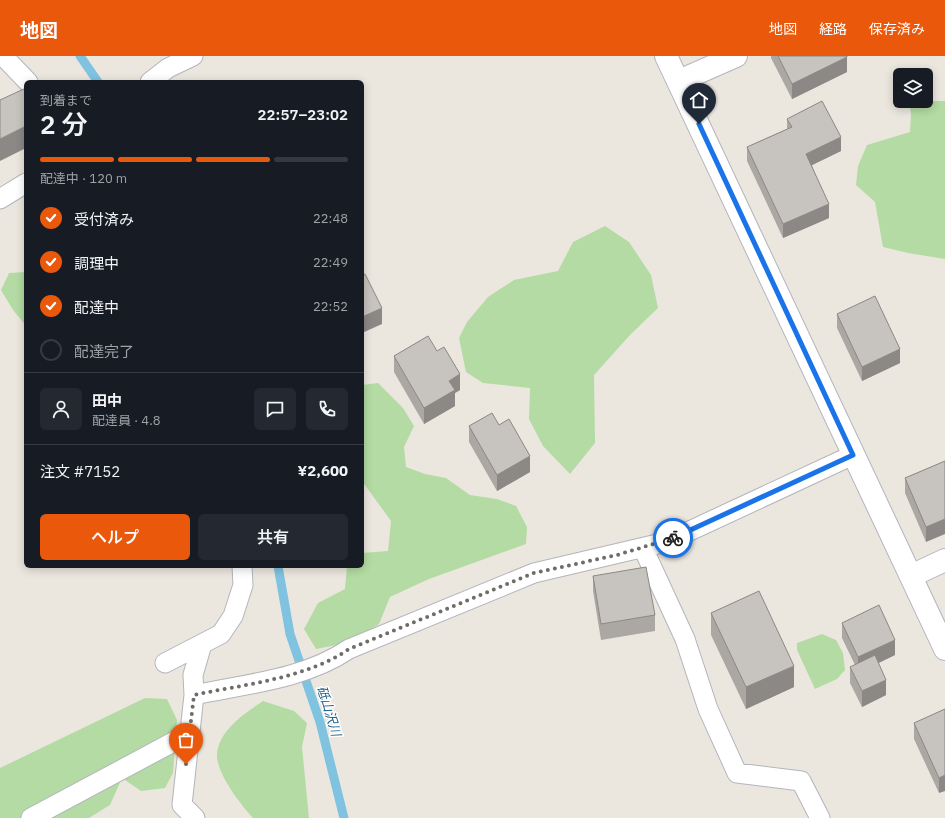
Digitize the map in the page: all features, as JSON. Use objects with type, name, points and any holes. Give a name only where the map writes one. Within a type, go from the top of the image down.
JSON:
[{"type":"street","points":[[666,56],[945,649]]},
{"type":"street","points":[[679,81],[736,56]]},
{"type":"street","points":[[911,576],[945,560]]},
{"type":"lane","points":[[3,56],[26,80]]},
{"type":"lane","points":[[153,80],[168,68],[193,56]]},
{"type":"lane","points":[[0,199],[24,184]]},
{"type":"lane","points":[[194,695],[282,677],[332,660],[349,649],[534,573],[666,542],[853,455]]},
{"type":"lane","points":[[643,548],[685,639],[708,709],[737,773],[801,781],[820,818]]},
{"type":"lane","points":[[165,663],[221,634],[233,616],[243,585],[242,568]]},
{"type":"lane","points":[[195,818],[182,805],[194,695],[193,675],[202,644]]},
{"type":"lane","points":[[31,818],[190,733]]},
{"type":"green space","points":[[933,101],[945,101],[945,259],[883,247],[875,202],[856,185],[858,166],[867,145],[910,132],[910,108],[933,108]]},
{"type":"green space","points":[[605,226],[629,242],[651,275],[658,308],[630,335],[594,375],[595,443],[570,474],[543,446],[529,419],[530,388],[483,383],[466,372],[459,338],[467,322],[488,297],[514,280],[558,271],[573,242]]},
{"type":"green space","points":[[24,272],[24,324],[13,310],[1,290],[9,273]]},
{"type":"green space","points":[[378,383],[403,408],[414,426],[404,447],[406,467],[425,474],[446,478],[470,495],[497,499],[516,506],[527,527],[526,544],[429,579],[390,597],[379,624],[352,642],[316,649],[304,629],[318,603],[345,589],[347,568],[364,568],[364,553],[388,551],[391,521],[364,484],[364,385]]},
{"type":"green space","points":[[822,634],[836,640],[843,653],[845,670],[837,679],[815,689],[797,650],[797,643]]},
{"type":"green space","points":[[145,698],[167,699],[177,720],[173,773],[165,788],[141,791],[122,778],[110,805],[89,818],[0,818],[0,768]]},
{"type":"green space","points":[[263,701],[294,711],[307,723],[302,747],[309,818],[253,818],[230,788],[221,770],[217,754],[222,737],[234,723]]},
{"type":"building","points":[[778,56],[847,56],[847,57],[792,84]]},
{"type":"building","points":[[24,89],[24,127],[0,139],[0,100]]},
{"type":"building","points":[[822,101],[841,137],[806,154],[829,204],[783,224],[747,147],[792,127],[787,119]]},
{"type":"building","points":[[364,274],[382,308],[364,316]]},
{"type":"building","points":[[875,296],[900,349],[862,367],[837,314]]},
{"type":"building","points":[[428,336],[437,351],[444,347],[460,374],[449,381],[455,390],[424,408],[394,356]]},
{"type":"building","points":[[492,413],[499,425],[509,419],[530,456],[497,475],[469,426]]},
{"type":"building","points":[[945,461],[945,519],[926,527],[905,478]]},
{"type":"building","points":[[646,567],[655,615],[601,624],[593,576]]},
{"type":"building","points":[[759,591],[794,666],[746,687],[711,613]]},
{"type":"building","points":[[879,605],[895,640],[858,657],[842,623]]},
{"type":"building","points":[[875,655],[886,680],[862,691],[850,667]]},
{"type":"building","points":[[945,709],[945,775],[939,778],[914,723]]},
{"type":"waterway","name":"砥山沢川","points":[[80,56],[97,80]]},
{"type":"waterway","name":"砥山沢川","points":[[278,568],[290,634],[320,722],[344,818]]},
{"type":"way so far","points":[[186,764],[194,695],[282,677],[332,660],[349,649],[534,573],[617,555],[666,542],[673,538]]},
{"type":"route","points":[[673,538],[853,455],[699,124]]}]
